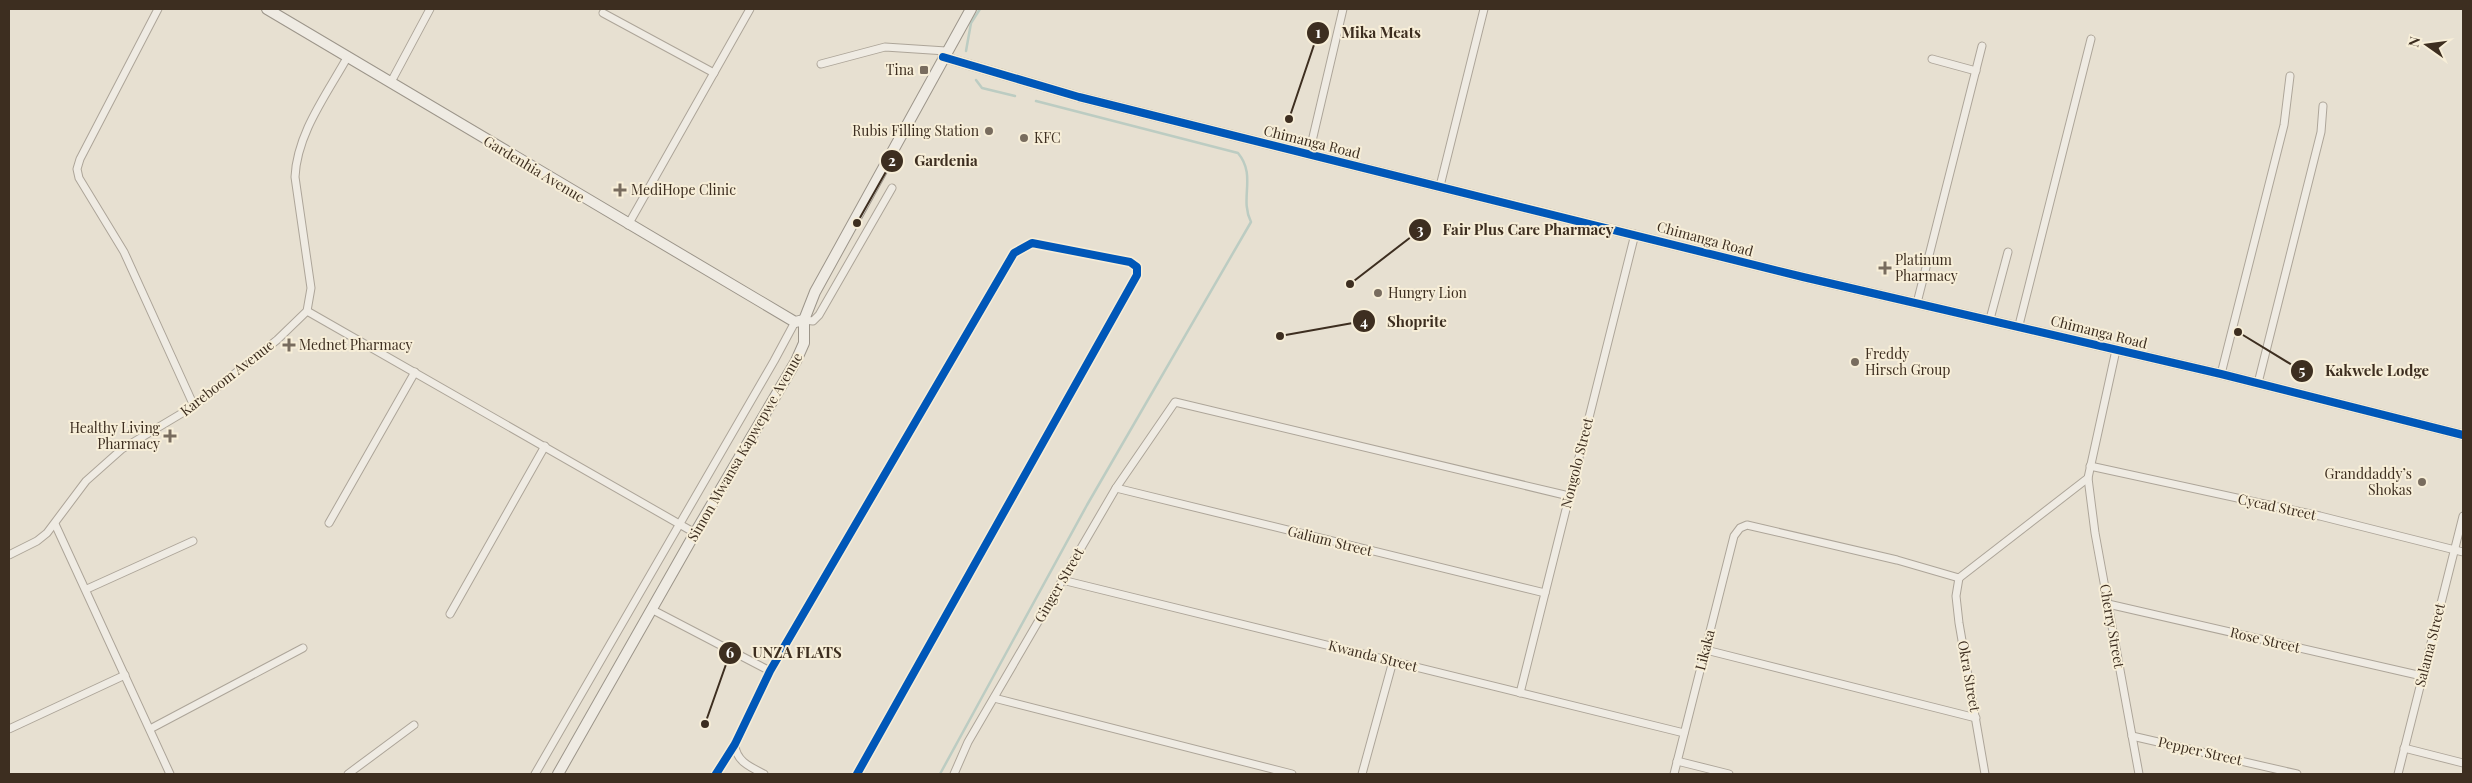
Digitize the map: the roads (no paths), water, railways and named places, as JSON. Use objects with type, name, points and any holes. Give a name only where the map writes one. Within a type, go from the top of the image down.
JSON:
[{"type":"main road","name":"Gardenhia Avenue","points":[[267,9],[628,225],[800,321]]},
{"type":"main road","name":"Simon Mwansa Kapwepwe Avenue","points":[[558,774],[695,533],[796,361],[804,343],[800,321],[971,9]]},
{"type":"street","points":[[158,9],[80,159],[77,170],[84,189],[124,252],[194,406]]},
{"type":"street","points":[[391,82],[430,9]]},
{"type":"street","points":[[628,225],[750,9]]},
{"type":"street","points":[[1309,154],[1343,9]]},
{"type":"street","points":[[1440,186],[1484,9]]},
{"type":"street","points":[[603,13],[714,74]]},
{"type":"street","points":[[2019,325],[2091,39]]},
{"type":"street","points":[[1917,303],[1982,46]]},
{"type":"street","points":[[821,64],[885,47],[945,54]]},
{"type":"street","name":"Chimanga Road","points":[[945,54],[1079,97],[1635,234],[1732,260],[2019,325],[2258,383],[2463,436]]},
{"type":"street","points":[[348,56],[301,142],[296,159],[294,177],[311,288],[307,311],[695,533]]},
{"type":"street","points":[[1932,59],[1976,72]]},
{"type":"street","points":[[2221,374],[2284,125],[2290,76]]},
{"type":"street","points":[[2258,383],[2321,132],[2323,106]]},
{"type":"street","points":[[534,774],[800,321],[813,321],[819,315],[892,188]]},
{"type":"street","name":"Nongolo Street","points":[[1520,693],[1635,234]]},
{"type":"street","points":[[716,774],[736,744],[770,671],[1014,253],[1021,247],[1032,243],[1130,262],[1137,267],[1138,275],[1070,399],[857,774]]},
{"type":"street","points":[[1990,319],[2008,252]]},
{"type":"street","name":"Kareboom Avenue","points":[[9,555],[37,541],[55,524],[74,496],[103,465],[122,449],[194,406],[277,340],[307,311]]},
{"type":"street","name":"Cherry Street","points":[[2116,350],[2088,478],[2108,604],[2139,774]]},
{"type":"street","points":[[329,524],[415,372]]},
{"type":"street","name":"Ginger Street","points":[[954,774],[968,742],[1116,488],[1175,402],[1569,496]]},
{"type":"street","points":[[450,614],[545,446]]},
{"type":"street","name":"Cycad Street","points":[[2090,466],[2320,516],[2463,552]]},
{"type":"street","points":[[1959,578],[2088,478]]},
{"type":"street","name":"Galium Street","points":[[1116,488],[1545,593]]},
{"type":"street","name":"Salama Street","points":[[2398,774],[2463,516]]},
{"type":"street","points":[[55,524],[87,589],[170,774]]},
{"type":"street","name":"Likaka","points":[[1674,774],[1734,536],[1740,528],[1747,525],[1897,560],[1959,578]]},
{"type":"street","points":[[87,589],[193,540]]},
{"type":"street","name":"Okra Street","points":[[1959,578],[1956,596],[1958,614],[1985,774]]},
{"type":"street","name":"Kwanda Street","points":[[1062,580],[1684,733]]},
{"type":"street","name":"Rose Street","points":[[2108,604],[2422,676]]},
{"type":"street","points":[[651,610],[770,671]]},
{"type":"street","points":[[150,729],[304,648]]},
{"type":"street","points":[[1706,650],[1976,718]]},
{"type":"street","points":[[1362,774],[1392,661]]},
{"type":"street","points":[[9,729],[125,675]]},
{"type":"street","points":[[994,698],[1289,774]]},
{"type":"street","points":[[348,774],[414,725]]},
{"type":"street","name":"Pepper Street","points":[[2132,736],[2297,774]]},
{"type":"street","points":[[736,744],[736,753],[740,760],[764,774]]},
{"type":"street","points":[[2404,748],[2463,763]]},
{"type":"street","points":[[1678,761],[1729,774]]},
{"type":"waterway","points":[[966,51],[971,23],[980,9]]},
{"type":"waterway","points":[[976,80],[982,88],[1015,96]]},
{"type":"waterway","points":[[940,774],[1087,505],[1251,222],[1247,204],[1246,170],[1244,162],[1238,153],[1036,101]]},
{"type":"place","name":"Tina","points":[[924,70]]},
{"type":"place","name":"Mika Meats","points":[[1289,119]]},
{"type":"place","name":"Rubis Filling Station","points":[[989,131]]},
{"type":"place","name":"KFC","points":[[1024,138]]},
{"type":"place","name":"MediHope Clinic","points":[[620,190]]},
{"type":"place","name":"Gardenia","points":[[857,223]]},
{"type":"place","name":"Platinum Pharmacy","points":[[1885,268]]},
{"type":"place","name":"Fair Plus Care Pharmacy","points":[[1350,284]]},
{"type":"place","name":"Hungry Lion","points":[[1378,293]]},
{"type":"place","name":"Kakwele Lodge","points":[[2238,332]]},
{"type":"place","name":"Shoprite","points":[[1280,336]]},
{"type":"place","name":"Mednet Pharmacy","points":[[289,345]]},
{"type":"place","name":"Freddy Hirsch Group","points":[[1855,362]]},
{"type":"place","name":"Healthy Living Pharmacy","points":[[170,436]]},
{"type":"place","name":"Granddaddy’s Shokas","points":[[2422,482]]},
{"type":"place","name":"UNZA FLATS","points":[[705,724]]}]
